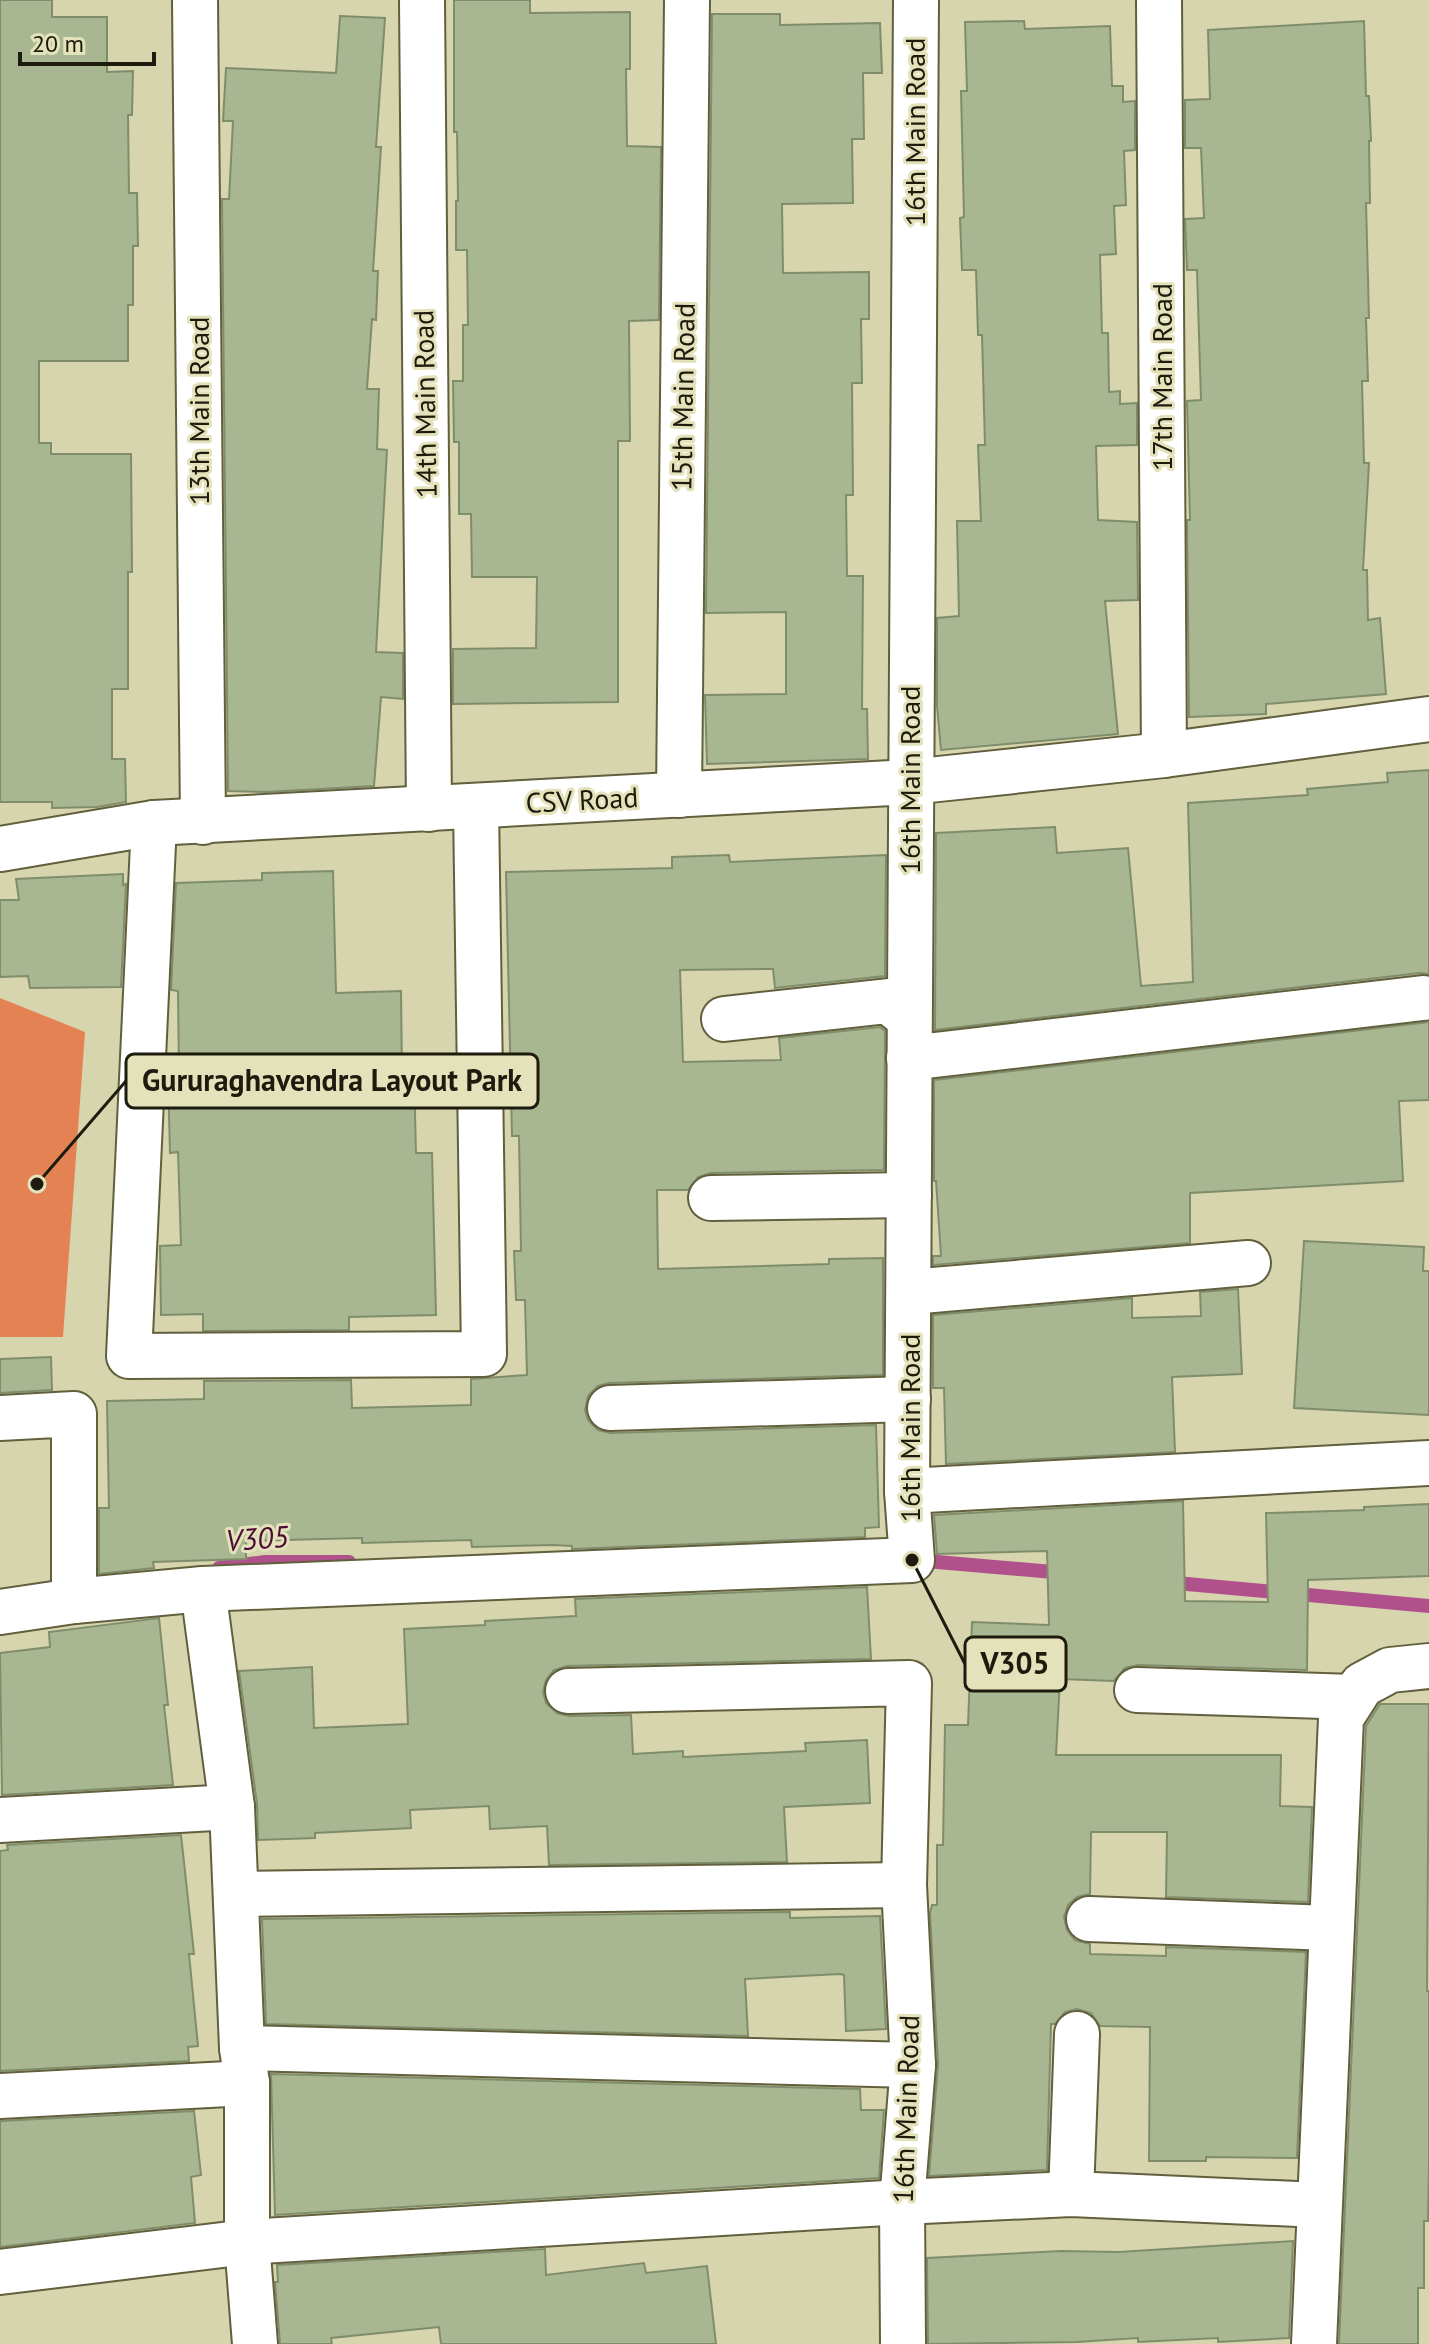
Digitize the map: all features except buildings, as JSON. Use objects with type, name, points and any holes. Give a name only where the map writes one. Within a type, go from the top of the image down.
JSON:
[{"type":"street","name":"13th Main Road","points":[[195,0],[203,822]]},
{"type":"street","name":"14th Main Road","points":[[422,0],[429,809]]},
{"type":"street","name":"15th Main Road","points":[[679,795],[687,0]]},
{"type":"street","name":"16th Main Road","points":[[203,1589],[912,1560],[907,1491],[916,0]]},
{"type":"street","name":"17th Main Road","points":[[1159,0],[1164,755]]},
{"type":"street","name":"CSV Road","points":[[0,849],[154,823],[910,782],[1164,755],[1429,719]]},
{"type":"street","points":[[154,823],[129,1356],[484,1354],[476,806]]},
{"type":"street","points":[[724,1019],[888,1001],[909,1038],[1423,998]]},
{"type":"street","points":[[711,1198],[909,1195]]},
{"type":"street","points":[[910,1292],[1248,1263]]},
{"type":"street","points":[[610,1408],[908,1399]]},
{"type":"street","points":[[0,1418],[74,1414],[75,1588]]},
{"type":"street","points":[[907,1491],[1429,1463]]},
{"type":"street","points":[[0,1612],[75,1588],[203,1589],[232,1807],[244,2066],[247,2242],[255,2344]]},
{"type":"street","points":[[1314,2344],[1341,1718],[1362,1685],[1390,1670],[1429,1666]]},
{"type":"street","name":"16th Main Road","points":[[568,1691],[909,1683],[904,1885],[913,2065],[902,2202],[903,2344]]},
{"type":"street","points":[[1137,1690],[1354,1697]]},
{"type":"street","points":[[0,1820],[232,1807]]},
{"type":"street","points":[[237,1894],[904,1885]]},
{"type":"street","points":[[1089,1919],[1331,1928]]},
{"type":"street","points":[[1071,2194],[1077,2034]]},
{"type":"street","points":[[0,2096],[244,2066],[913,2065]]},
{"type":"street","points":[[0,2272],[247,2242],[902,2202],[1071,2194],[1319,2205]]},
{"type":"shaded area","points":[[0,998],[85,1032],[63,1337],[0,1337]]},
{"type":"waterway","name":"V305","points":[[914,1560],[1065,1573]]},
{"type":"waterway","name":"V305","points":[[219,1568],[265,1562],[349,1562]]},
{"type":"waterway","name":"V305","points":[[1165,1582],[1429,1606]]},
{"type":"place","name":"Gururaghavendra Layout Park","points":[[37,1184]]},
{"type":"place","name":"V305","points":[[912,1560]]}]
